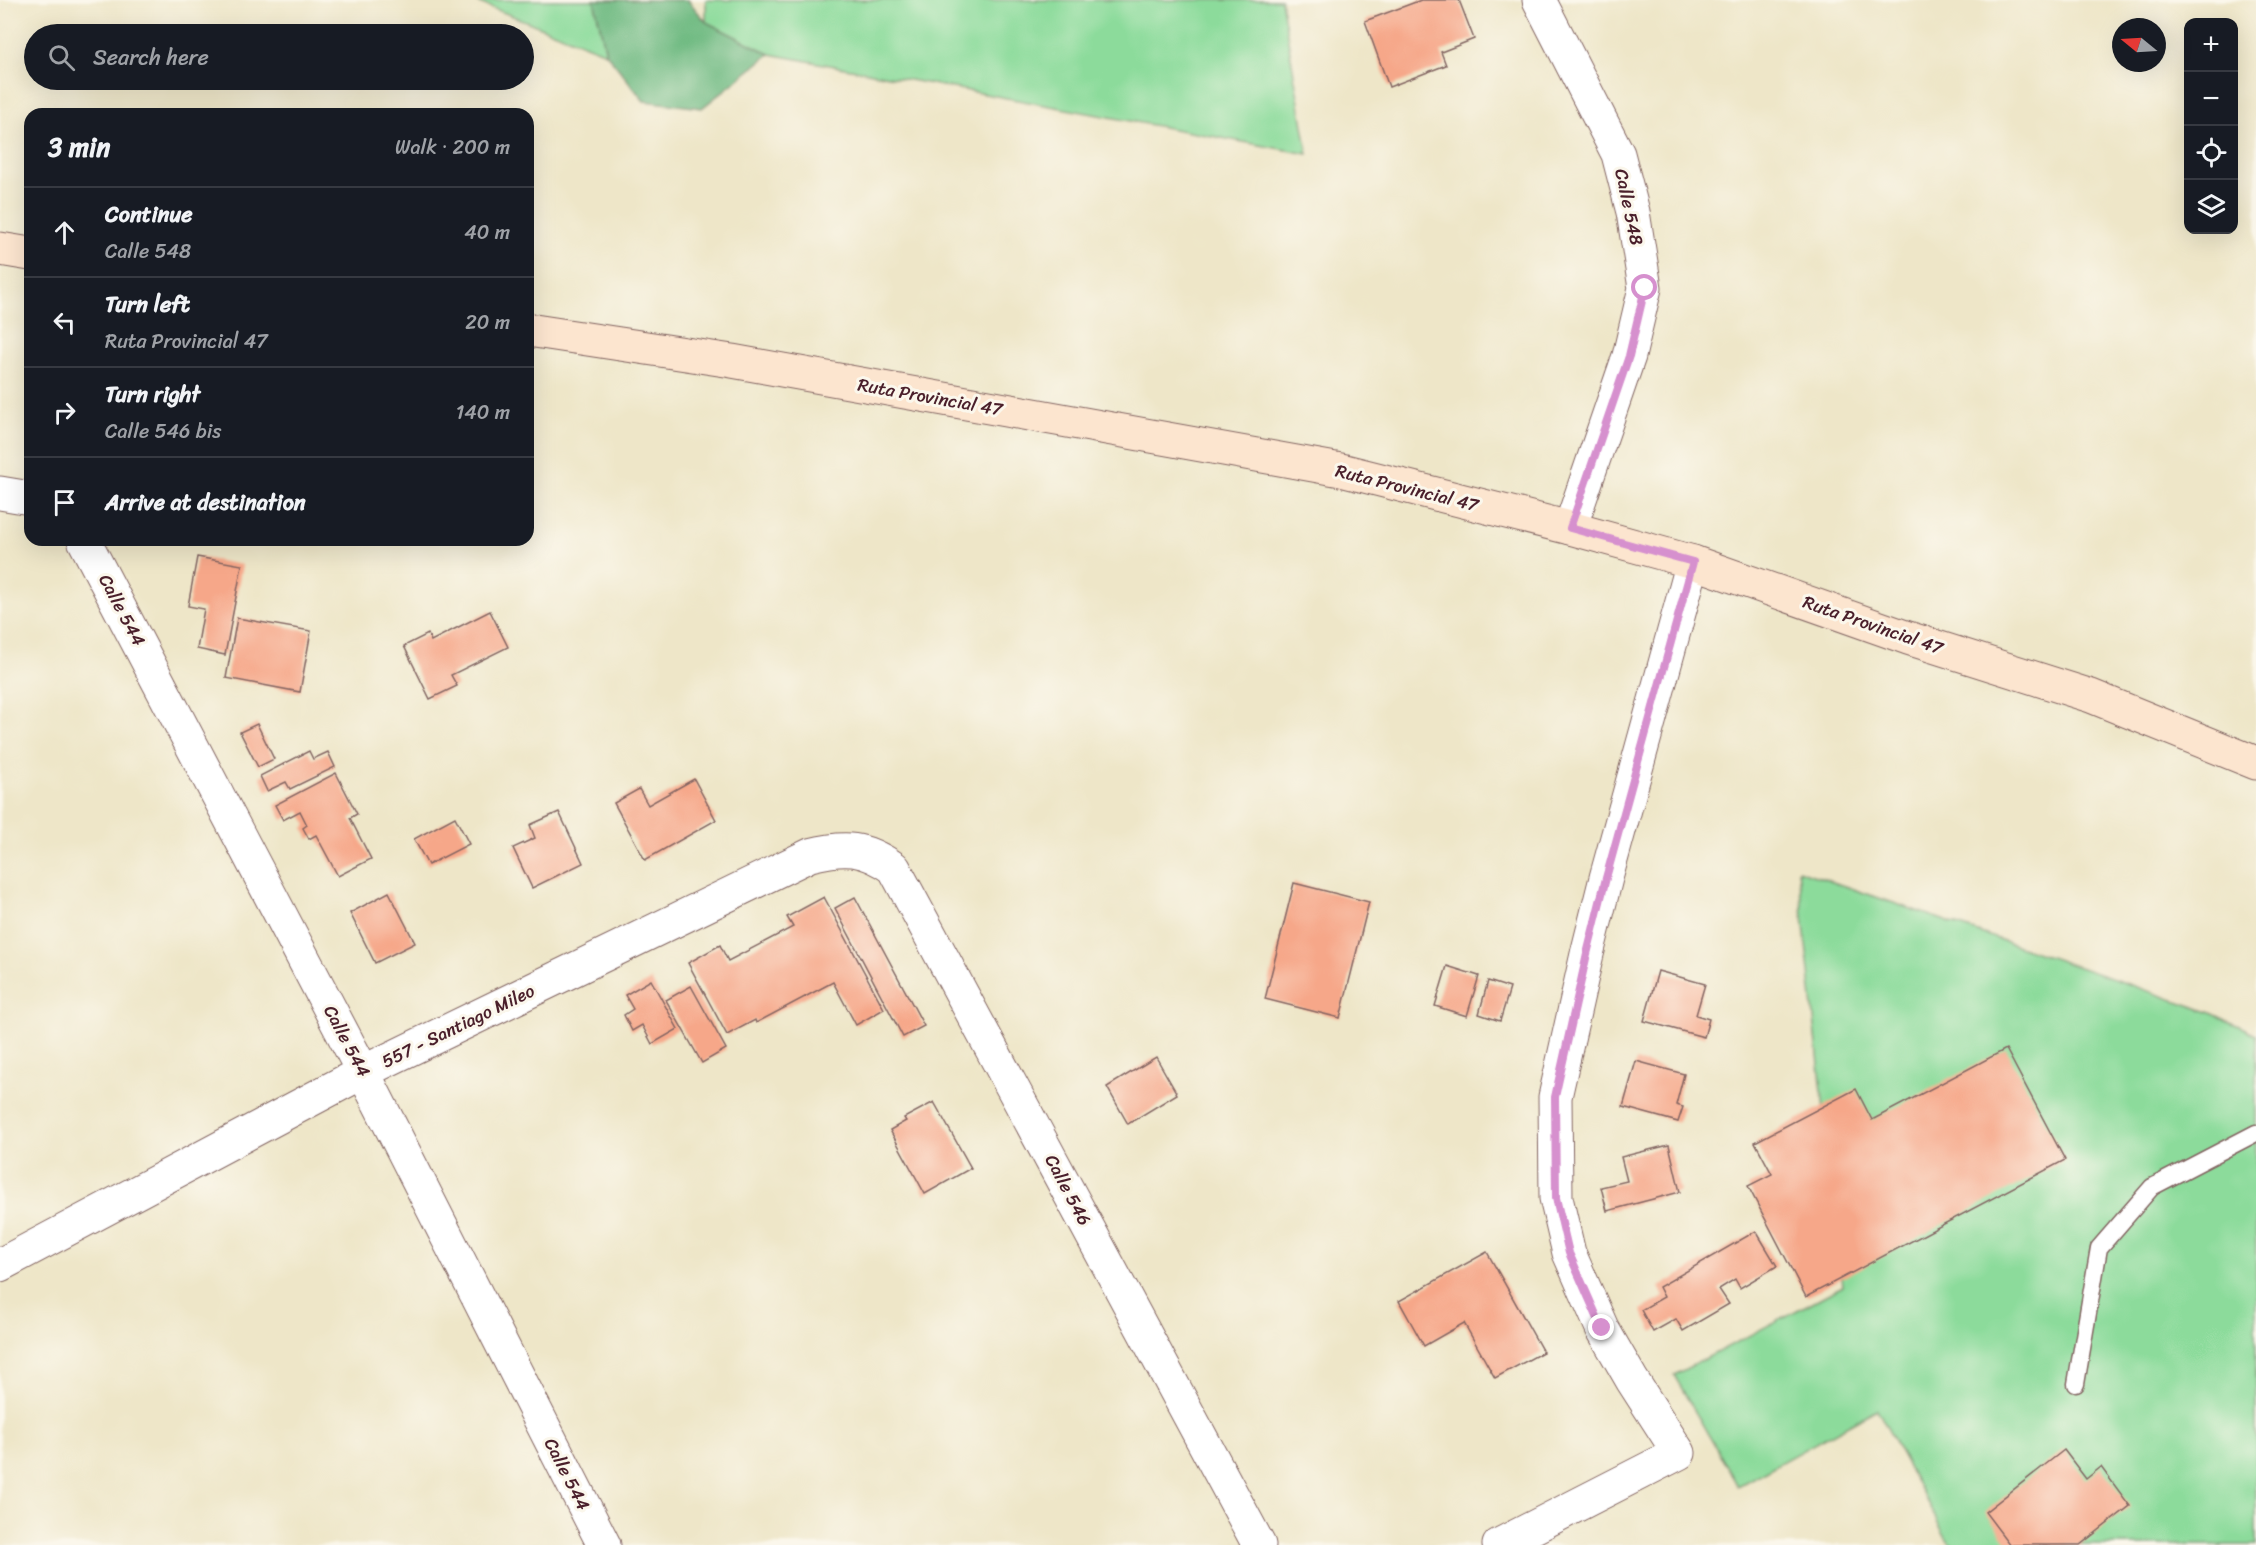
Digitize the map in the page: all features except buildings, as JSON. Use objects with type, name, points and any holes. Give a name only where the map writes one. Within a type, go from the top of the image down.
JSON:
[{"type":"main road","points":[[0,249],[24,253]]},
{"type":"main road","name":"Ruta Provincial 47","points":[[534,331],[732,361],[1341,470],[1693,562],[1908,638],[2091,696],[2256,763]]},
{"type":"street","name":"Calle 548","points":[[1539,0],[1617,154],[1633,212],[1645,288],[1629,356],[1570,528]]},
{"type":"street","points":[[0,492],[24,497]]},
{"type":"street","name":"Calle 544","points":[[87,546],[363,1072],[604,1545]]},
{"type":"street","points":[[1499,1545],[1679,1453],[1602,1328],[1569,1253],[1556,1198],[1555,1097],[1603,889],[1693,562]]},
{"type":"street","name":"557 - Santiago Mileo","points":[[0,1265],[363,1072],[810,855],[833,849],[862,850]]},
{"type":"street","name":"Calle 546","points":[[862,850],[879,857],[894,868],[1259,1545]]},
{"type":"lane","points":[[2076,1384],[2099,1248],[2151,1187],[2256,1133]]},
{"type":"green space","points":[[472,0],[594,0],[606,53],[534,24]]},
{"type":"green space","points":[[594,0],[688,0],[706,22],[770,54],[702,108],[644,101],[606,53]]},
{"type":"green space","points":[[706,0],[1281,0],[1308,154],[770,54],[706,22]]},
{"type":"green space","points":[[1798,870],[2209,1012],[2256,1034],[2256,1545],[1950,1545],[1877,1409],[1738,1486],[1674,1375],[1843,1286]]},
{"type":"route","points":[[1602,1328],[1569,1253],[1556,1198],[1555,1097],[1606,878],[1693,562],[1570,528],[1629,356],[1645,288]]}]
